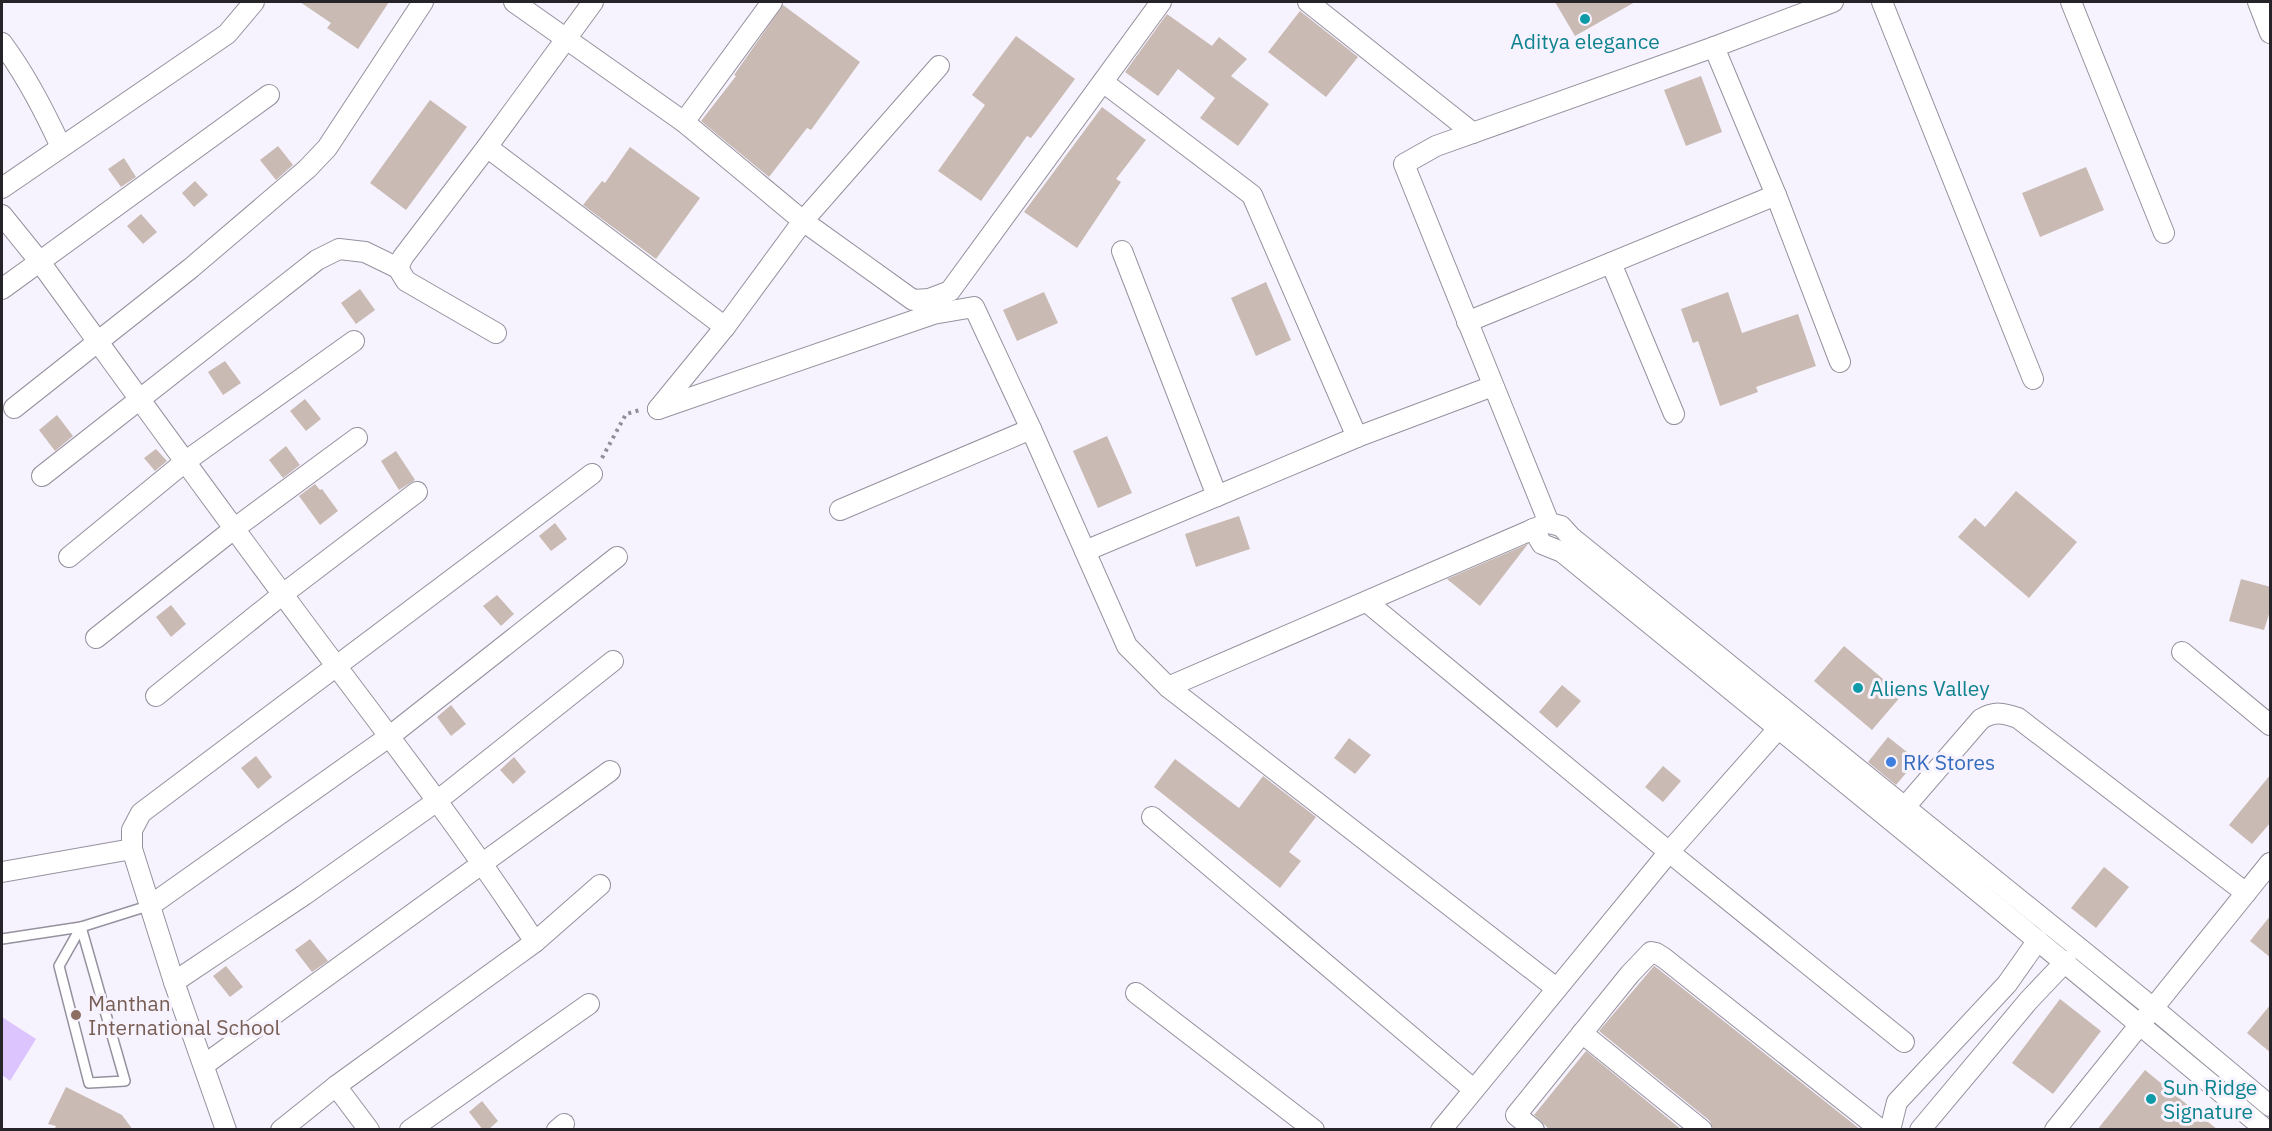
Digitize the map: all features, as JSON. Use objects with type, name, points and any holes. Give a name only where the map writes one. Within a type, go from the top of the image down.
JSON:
[{"type":"street","points":[[2,188],[228,34],[254,2]]},
{"type":"street","points":[[14,408],[191,268],[307,170],[327,148],[423,2]]},
{"type":"street","points":[[514,2],[684,122],[803,220],[913,300],[929,299],[950,291],[1161,2]]},
{"type":"street","points":[[398,267],[403,257],[593,2]]},
{"type":"street","points":[[684,122],[772,2]]},
{"type":"street","points":[[1310,2],[1473,133]]},
{"type":"street","points":[[1541,526],[1493,386],[1404,164],[1436,146],[1833,2]]},
{"type":"street","points":[[1882,2],[2032,379]]},
{"type":"street","points":[[2071,2],[2164,233]]},
{"type":"street","points":[[2258,2],[2271,33]]},
{"type":"street","points":[[2,43],[39,100],[61,147]]},
{"type":"street","points":[[1714,47],[1776,195],[1840,362]]},
{"type":"street","points":[[658,409],[725,327],[803,220],[939,66]]},
{"type":"street","points":[[1103,82],[1251,195],[1357,437]]},
{"type":"street","points":[[2,289],[269,96]]},
{"type":"street","points":[[487,147],[725,327]]},
{"type":"street","points":[[1467,322],[1776,195]]},
{"type":"street","points":[[2,215],[40,262],[483,862],[535,942]]},
{"type":"street","points":[[42,476],[317,260],[339,249],[365,252],[398,267],[406,280],[496,333]]},
{"type":"street","points":[[1122,251],[1217,496]]},
{"type":"street","points":[[1611,263],[1674,414]]},
{"type":"street","points":[[658,409],[933,314],[974,307],[1127,646],[1168,687],[1556,988]]},
{"type":"street","points":[[69,557],[186,461],[354,341]]},
{"type":"street","points":[[1085,551],[1357,437],[1493,386]]},
{"type":"street","points":[[840,510],[1031,429]]},
{"type":"street","points":[[96,638],[235,528],[357,438]]},
{"type":"street","points":[[226,1130],[174,982],[132,849],[132,830],[141,813],[592,474]]},
{"type":"street","points":[[156,696],[283,594],[417,492]]},
{"type":"street","points":[[1168,687],[1541,526],[1561,526],[1567,545],[1778,729],[2066,961],[2266,1130]]},
{"type":"street","points":[[1567,545],[1904,808],[2152,1007],[2271,1106]]},
{"type":"street","points":[[151,905],[390,736],[617,557]]},
{"type":"street","points":[[1366,602],[1904,1042]]},
{"type":"street","points":[[2182,652],[2271,725]]},
{"type":"street","points":[[174,982],[304,895],[437,801],[614,661]]},
{"type":"street","points":[[1904,808],[1981,719],[1990,713],[2000,712],[2018,718],[2246,893]]},
{"type":"street","points":[[1441,1130],[1669,852],[1778,729]]},
{"type":"street","points":[[204,1065],[610,771]]},
{"type":"street","points":[[1152,818],[1473,1089]]},
{"type":"street","points":[[2,872],[132,849]]},
{"type":"street","points":[[2055,1130],[2152,1007],[2271,863]]},
{"type":"street","points":[[281,1130],[336,1086],[535,942],[600,885]]},
{"type":"street","points":[[1890,1130],[1897,1102],[2007,984],[2038,940]]},
{"type":"street","points":[[1534,1130],[1516,1115],[1651,952],[1656,953],[1881,1130]]},
{"type":"street","points":[[1920,1130],[2029,1000],[2066,961]]},
{"type":"street","points":[[1136,993],[1314,1130]]},
{"type":"street","points":[[410,1130],[589,1004]]},
{"type":"street","points":[[1582,1033],[1702,1130]]},
{"type":"street","points":[[336,1086],[369,1130]]},
{"type":"lane","points":[[2,939],[81,927],[151,905]]},
{"type":"lane","points":[[81,927],[100,993],[125,1081],[89,1083],[60,966],[81,927]]},
{"type":"path","points":[[592,474],[626,414],[637,410],[658,409]]},
{"type":"shaded area","points":[[2,1017],[36,1039],[10,1081],[2,1075]]},
{"type":"building","points":[[300,2],[389,2],[358,49],[327,28],[331,23]]},
{"type":"building","name":"Aditya elegance","points":[[1555,2],[1635,2],[1575,36]]},
{"type":"building","points":[[783,5],[860,62],[811,130],[807,128],[769,177],[701,121],[736,76],[734,75]]},
{"type":"building","points":[[1300,11],[1358,57],[1326,97],[1268,52]]},
{"type":"building","points":[[1167,14],[1212,46],[1219,37],[1247,59],[1231,76],[1269,104],[1238,146],[1200,118],[1215,98],[1178,69],[1158,96],[1125,72]]},
{"type":"building","points":[[1016,36],[1075,79],[1031,138],[1027,136],[981,201],[938,171],[985,105],[972,95]]},
{"type":"building","points":[[1701,76],[1722,132],[1686,146],[1664,90]]},
{"type":"building","points":[[430,100],[467,127],[406,210],[370,183]]},
{"type":"building","points":[[1102,107],[1146,140],[1116,179],[1121,182],[1077,248],[1024,212]]},
{"type":"building","points":[[278,146],[293,165],[276,180],[260,160]]},
{"type":"building","points":[[630,147],[700,198],[656,259],[583,205],[602,181],[605,183]]},
{"type":"building","points":[[124,158],[136,177],[121,187],[108,169]]},
{"type":"building","points":[[2086,167],[2104,210],[2040,237],[2022,193]]},
{"type":"building","points":[[195,181],[208,195],[194,207],[182,193]]},
{"type":"building","points":[[141,214],[157,232],[143,244],[127,226]]},
{"type":"building","points":[[1266,282],[1291,340],[1256,356],[1231,298]]},
{"type":"building","points":[[360,289],[375,310],[356,324],[341,303]]},
{"type":"building","points":[[1044,292],[1058,323],[1017,341],[1003,310]]},
{"type":"building","points":[[1728,292],[1742,333],[1798,314],[1816,366],[1756,387],[1758,392],[1720,406],[1698,341],[1693,343],[1681,309]]},
{"type":"building","points":[[225,361],[241,383],[223,395],[208,372]]},
{"type":"building","points":[[305,399],[321,419],[306,431],[290,411]]},
{"type":"building","points":[[57,415],[73,436],[55,451],[39,430]]},
{"type":"building","points":[[1107,436],[1132,493],[1098,508],[1073,451]]},
{"type":"building","points":[[286,446],[300,465],[283,478],[269,460]]},
{"type":"building","points":[[156,449],[167,461],[155,471],[144,458]]},
{"type":"building","points":[[396,451],[415,480],[399,490],[381,461]]},
{"type":"building","points":[[315,484],[320,490],[322,489],[338,511],[320,525],[299,496]]},
{"type":"building","points":[[2016,491],[2077,542],[2029,598],[1958,537],[1975,518],[1985,527]]},
{"type":"building","points":[[1239,516],[1250,549],[1196,567],[1185,534]]},
{"type":"building","points":[[555,523],[567,539],[551,551],[539,536]]},
{"type":"building","points":[[1528,544],[1480,606],[1447,579]]},
{"type":"building","points":[[2241,579],[2271,587],[2271,608],[2264,630],[2229,621]]},
{"type":"building","points":[[497,595],[514,614],[501,626],[483,606]]},
{"type":"building","points":[[171,605],[186,624],[171,637],[156,617]]},
{"type":"building","name":"Aliens Valley","points":[[1844,646],[1902,695],[1872,730],[1814,681]]},
{"type":"building","points":[[1562,685],[1581,701],[1557,728],[1539,712]]},
{"type":"building","points":[[451,705],[466,724],[451,736],[437,717]]},
{"type":"building","name":"RK Stores","points":[[1888,737],[1917,760],[1896,785],[1868,762]]},
{"type":"building","points":[[1349,738],[1371,755],[1355,774],[1334,758]]},
{"type":"building","points":[[256,756],[272,777],[258,789],[241,768]]},
{"type":"building","points":[[514,757],[526,772],[513,784],[500,770]]},
{"type":"building","points":[[1175,759],[1239,808],[1263,776],[1316,817],[1289,852],[1301,861],[1280,888],[1154,787]]},
{"type":"building","points":[[1663,766],[1681,781],[1663,802],[1645,787]]},
{"type":"building","points":[[2271,774],[2271,822],[2252,844],[2229,825]]},
{"type":"building","points":[[2104,867],[2129,887],[2096,928],[2071,908]]},
{"type":"building","points":[[2271,915],[2271,958],[2250,941]]},
{"type":"building","points":[[310,939],[328,961],[312,972],[295,950]]},
{"type":"building","points":[[226,966],[243,987],[230,997],[213,976]]},
{"type":"building","points":[[1654,966],[1861,1130],[1714,1130],[1710,1121],[1599,1031]]},
{"type":"building","points":[[2060,999],[2101,1031],[2053,1094],[2012,1063]]},
{"type":"building","points":[[2271,1004],[2271,1053],[2247,1033]]},
{"type":"building","points":[[1586,1051],[1682,1130],[1550,1130],[1534,1115]]},
{"type":"building","name":"Sun Ridge Signature","points":[[2145,1070],[2218,1130],[2097,1130]]},
{"type":"building","points":[[66,1087],[122,1115],[133,1130],[54,1130],[56,1126],[48,1124]]},
{"type":"building","points":[[482,1101],[498,1121],[488,1130],[483,1130],[469,1112]]},
{"type":"place","name":"Aditya elegance","points":[[1585,19]]},
{"type":"place","name":"Aliens Valley","points":[[1858,688]]},
{"type":"place","name":"RK Stores","points":[[1891,762]]},
{"type":"place","name":"Manthan International School","points":[[76,1015]]},
{"type":"place","name":"Sun Ridge Signature","points":[[2151,1099]]}]
